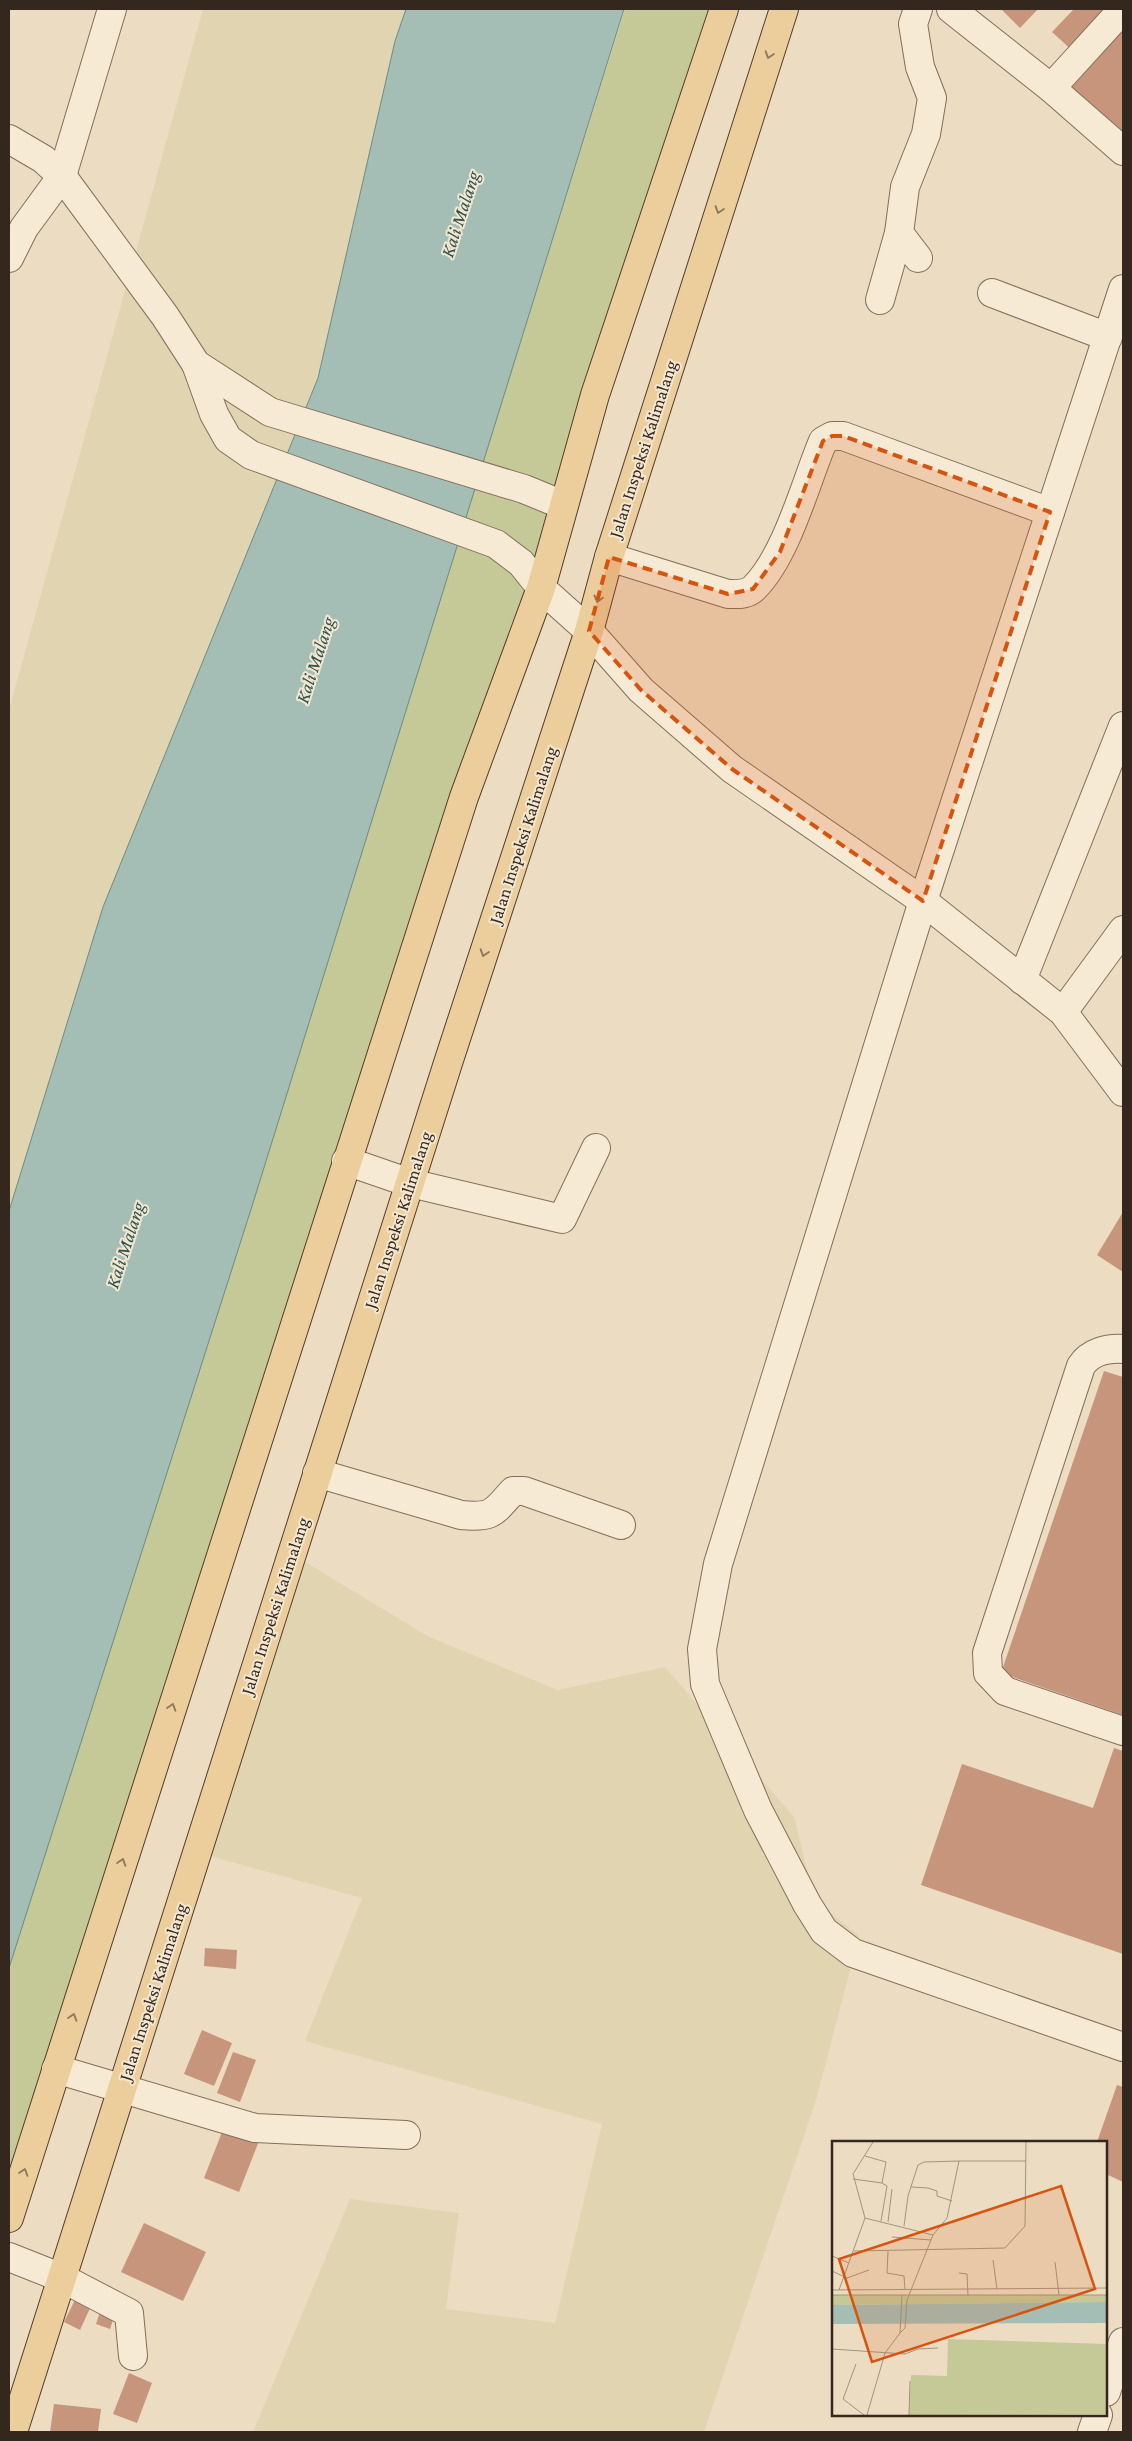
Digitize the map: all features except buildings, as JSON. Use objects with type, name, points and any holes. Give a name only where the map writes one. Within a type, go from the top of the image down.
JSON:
[{"type":"main road","points":[[9,2218],[346,1161],[464,797],[541,588],[595,395],[724,9]]},
{"type":"main road","name":"Jalan Inspeksi Kalimalang","points":[[13,2432],[317,1473],[590,631],[609,557],[784,9]]},
{"type":"street","points":[[9,258],[24,228],[62,176],[112,9]]},
{"type":"street","points":[[880,300],[899,233],[905,187],[926,134],[932,98],[920,66],[913,24],[918,9]]},
{"type":"street","points":[[951,9],[1050,88],[1123,151]]},
{"type":"street","points":[[1050,88],[1123,9]]},
{"type":"street","points":[[9,139],[43,159],[62,176],[166,316],[196,364],[214,414],[228,439],[251,455],[496,544],[522,563],[541,588],[590,631],[640,690],[732,769],[922,901],[1063,1012],[1123,1092]]},
{"type":"street","points":[[899,233],[918,258]]},
{"type":"street","points":[[1123,289],[922,901],[718,1564],[702,1649],[705,1684],[758,1810],[807,1904],[824,1932],[853,1953],[1123,2047]]},
{"type":"street","points":[[992,292],[1108,337]]},
{"type":"street","points":[[196,364],[270,412],[524,489],[563,505]]},
{"type":"street","points":[[609,557],[728,594],[745,593],[753,589],[780,552],[823,441],[832,436],[842,436],[1050,512]]},
{"type":"street","points":[[1022,980],[1123,726]]},
{"type":"street","points":[[1063,1012],[1123,930]]},
{"type":"street","points":[[346,1161],[410,1183],[562,1219],[596,1148]]},
{"type":"street","points":[[1123,1349],[1097,1352],[1087,1357],[1081,1366],[987,1653],[988,1672],[1005,1691],[1123,1731]]},
{"type":"street","points":[[317,1473],[461,1515],[482,1517],[498,1509],[513,1491],[524,1491],[621,1525]]},
{"type":"street","points":[[56,2069],[255,2128],[406,2135]]},
{"type":"street","points":[[9,2257],[62,2278],[129,2312],[133,2356]]},
{"type":"street","points":[[1107,2389],[1123,2342]]},
{"type":"street","points":[[1092,2432],[1098,2416]]},
{"type":"highlighted area","points":[[832,436],[843,436],[1050,512],[923,901],[732,769],[641,690],[589,631],[609,557],[728,594],[753,589],[780,552],[823,441]]},
{"type":"shaded area","points":[[203,9],[406,9],[395,41],[318,378],[103,907],[9,1211],[9,710]]},
{"type":"shaded area","points":[[305,1562],[429,1637],[558,1690],[665,1667],[794,1817],[814,1899],[859,1936],[816,2100],[704,2432],[253,2432],[350,2199],[459,2213],[446,2309],[555,2323],[602,2124],[305,2041],[362,1898],[210,1856]]},
{"type":"green space","points":[[625,9],[724,9],[9,2217],[9,1966],[142,1549]]},
{"type":"water","points":[[406,9],[624,9],[253,1203],[9,1968],[9,1211],[103,907],[318,378],[395,41]]},
{"type":"waterway","name":"Kali Malang","points":[[393,419],[526,9]]},
{"type":"waterway","name":"Kali Malang","points":[[9,1602],[241,888]]}]
